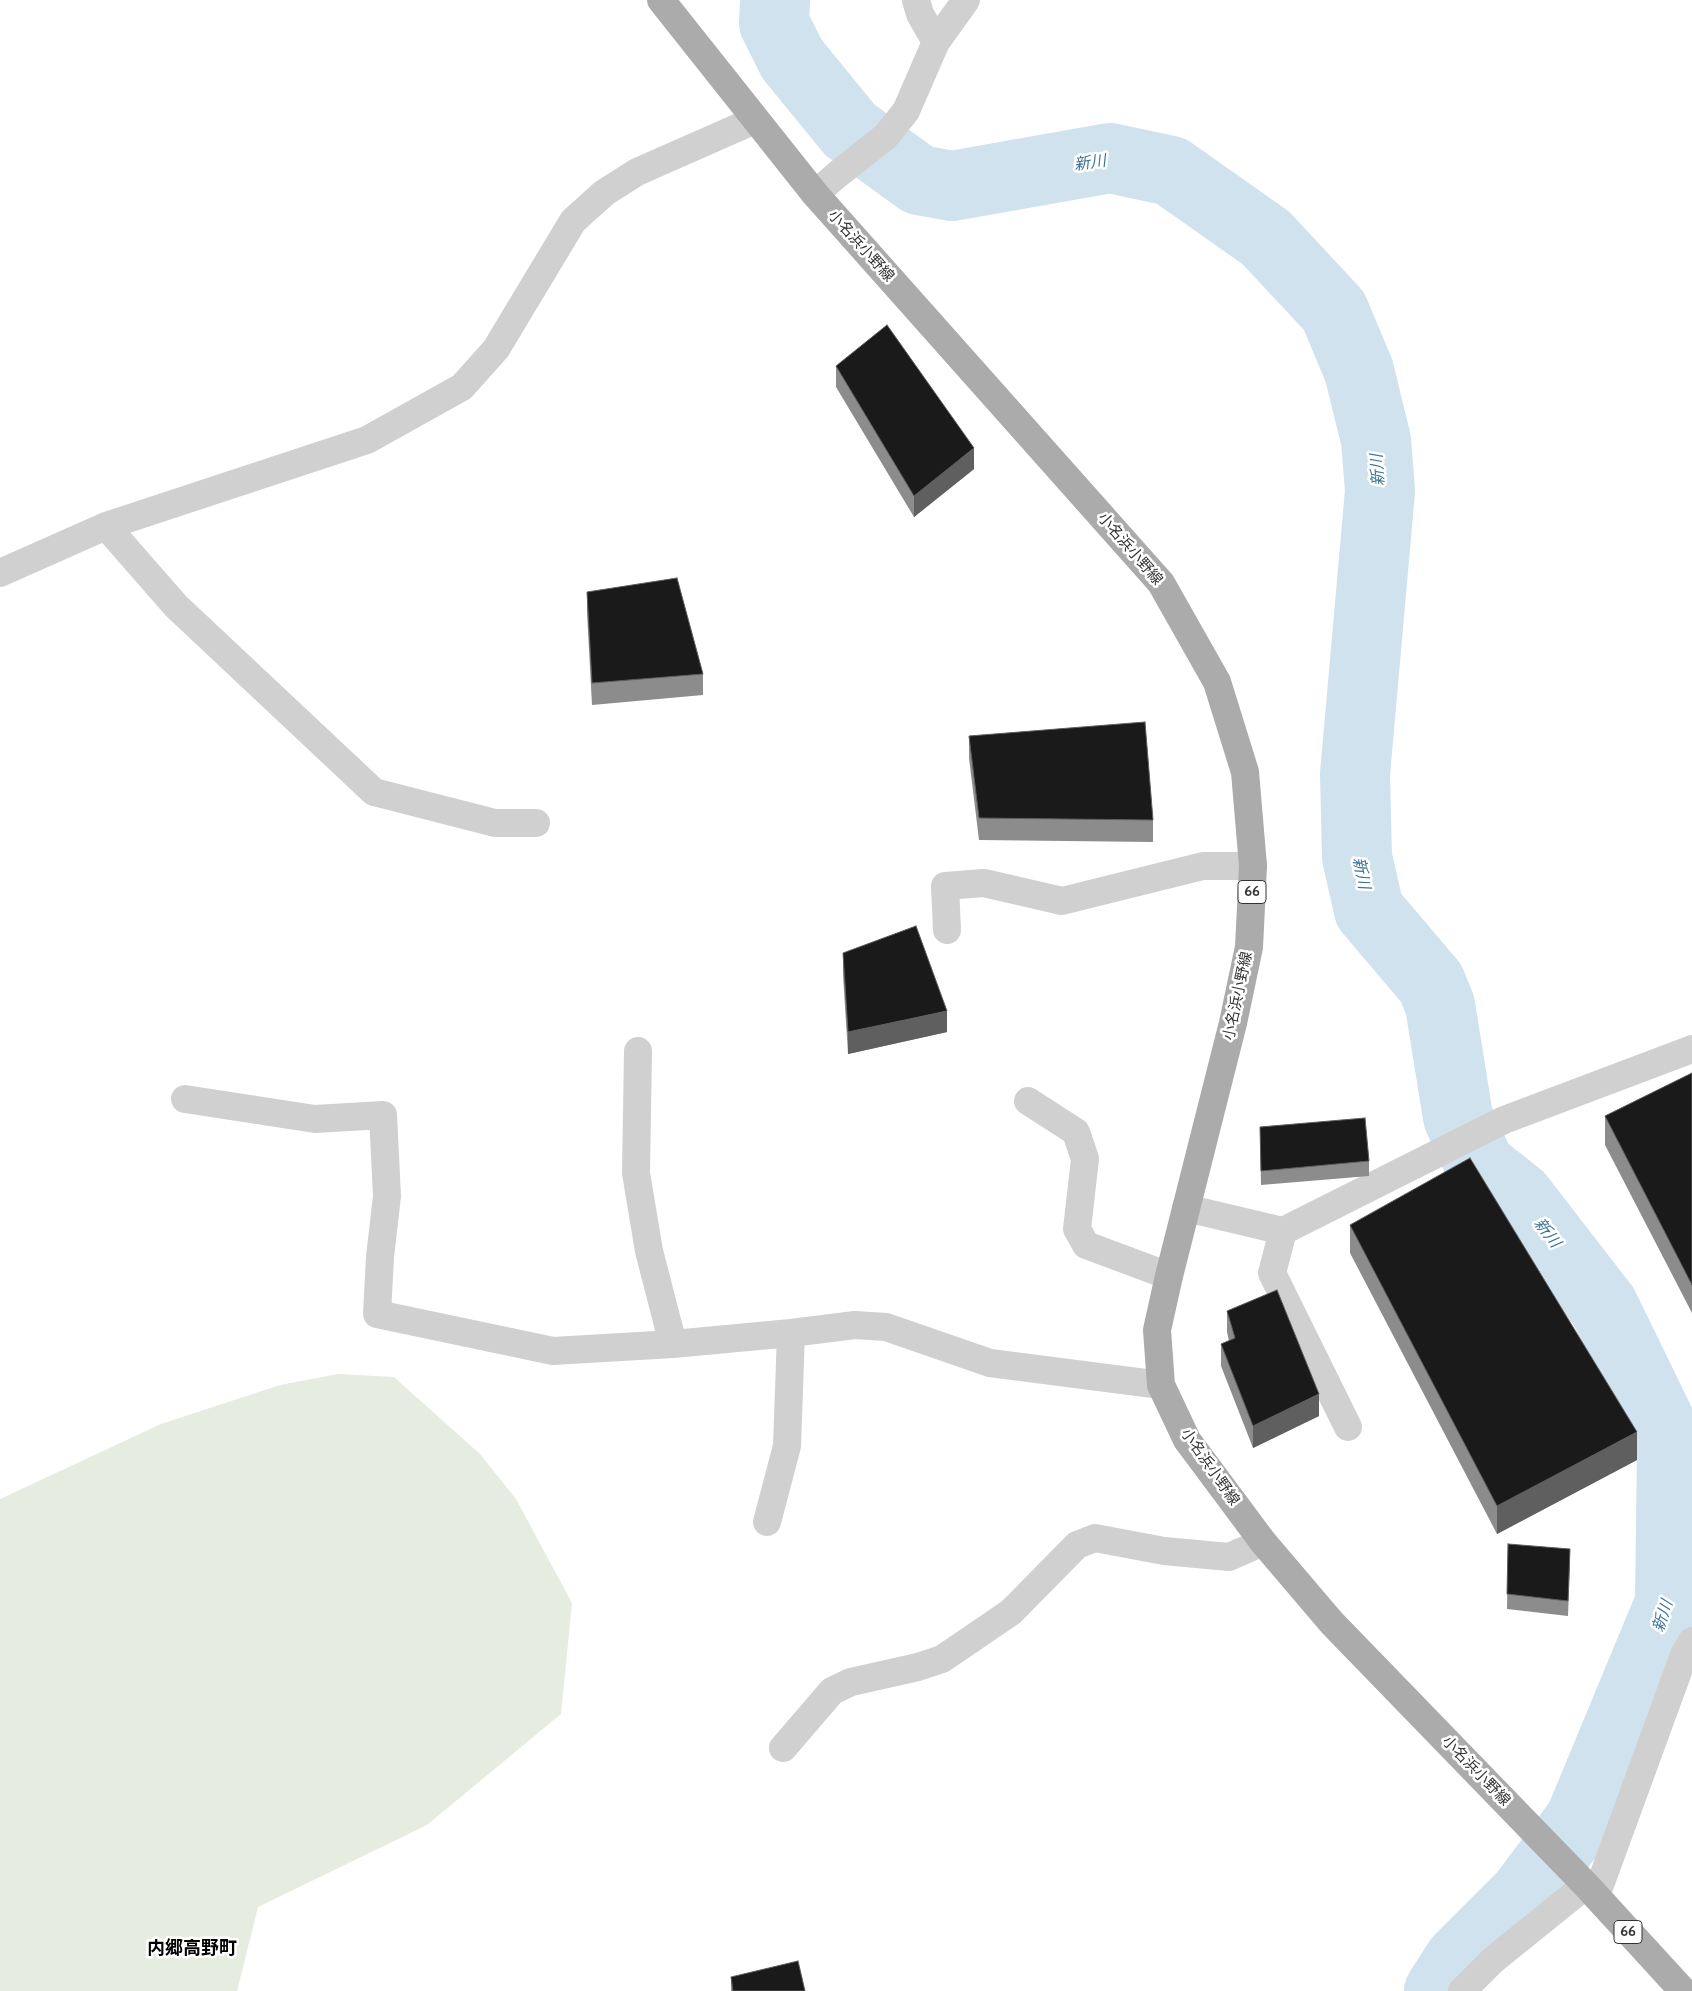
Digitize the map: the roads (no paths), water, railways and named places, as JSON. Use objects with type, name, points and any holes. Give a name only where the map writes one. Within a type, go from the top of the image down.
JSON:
[{"type":"main road","name":"小名浜小野線","points":[[661,0],[815,194],[1161,583],[1217,682],[1245,772],[1254,866],[1249,947],[1233,1023],[1157,1330],[1161,1385],[1187,1440],[1263,1542],[1332,1624],[1539,1836],[1682,1991]]},
{"type":"street","points":[[916,0],[920,14],[936,42]]},
{"type":"street","points":[[815,194],[886,136],[906,111],[936,42],[966,0]]},
{"type":"street","points":[[0,572],[106,526],[367,440],[462,388],[496,349],[573,221],[604,193],[637,172],[755,120]]},
{"type":"street","points":[[106,526],[176,606],[374,792],[495,823],[536,823]]},
{"type":"street","points":[[947,930],[945,886],[984,883],[1062,901],[1203,866],[1254,866]]},
{"type":"street","points":[[1186,1208],[1283,1231],[1504,1120],[1692,1049]]},
{"type":"street","points":[[638,1051],[636,1173],[649,1251],[673,1344]]},
{"type":"street","points":[[185,1099],[315,1119],[383,1115],[387,1196],[376,1314],[553,1351],[673,1344],[855,1325],[886,1327],[990,1363],[1161,1385]]},
{"type":"street","points":[[1028,1101],[1076,1132],[1085,1159],[1077,1229],[1086,1245],[1169,1276]]},
{"type":"street","points":[[1283,1231],[1272,1273],[1348,1427]]},
{"type":"street","points":[[767,1522],[787,1446],[791,1333]]},
{"type":"street","points":[[783,1748],[832,1691],[851,1682],[918,1667],[942,1659],[1011,1612],[1076,1545],[1095,1538],[1164,1550],[1229,1557],[1263,1542]]},
{"type":"street","points":[[1463,1991],[1493,1960],[1585,1885],[1684,1655],[1692,1641]]},
{"type":"waterway","name":"新川","points":[[775,0],[774,23],[792,59],[850,130],[919,180],[952,186],[1110,158],[1171,171],[1266,238],[1334,311],[1359,371],[1376,440],[1380,491],[1355,774],[1357,857],[1369,910],[1431,983],[1440,1005],[1458,1117],[1480,1166],[1519,1197],[1604,1307],[1672,1447],[1670,1603],[1580,1820],[1524,1895],[1459,1960],[1439,1991]]},
{"type":"district","name":"内郷高野町","points":[[192,1949]]}]
